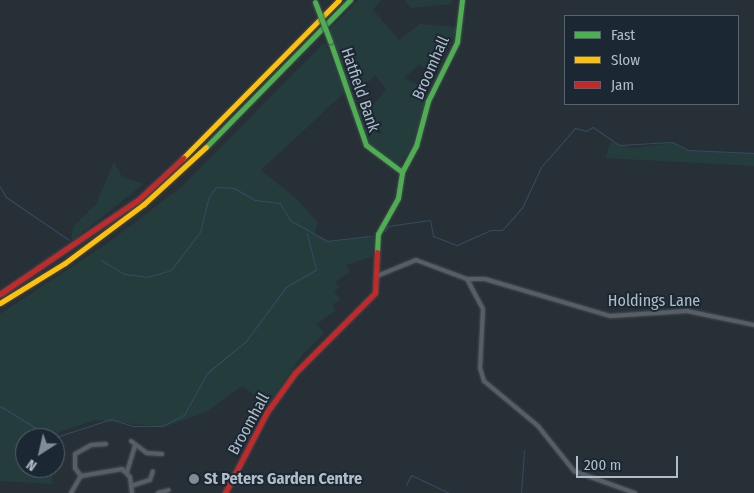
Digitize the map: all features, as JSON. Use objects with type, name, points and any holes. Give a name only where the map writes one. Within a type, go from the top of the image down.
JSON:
[{"type":"main road","points":[[0,294],[62,256],[144,194],[340,0]]},
{"type":"main road","points":[[0,303],[94,243],[158,192],[350,0]]},
{"type":"main road","name":"Broomhall","points":[[226,493],[267,412],[317,347],[371,299],[377,276],[378,234],[398,198],[402,172],[416,146],[430,95],[458,42],[462,0]]},
{"type":"main road","name":"Hatfield Bank","points":[[315,1],[366,145],[402,172]]},
{"type":"street","name":"Holdings Lane","points":[[377,276],[416,260],[467,279],[485,279],[610,316],[687,311],[754,325]]},
{"type":"street","points":[[467,279],[483,309],[480,368],[485,384],[538,426],[574,471],[635,493]]},
{"type":"street","points":[[132,493],[127,472],[133,443],[147,454],[162,454]]},
{"type":"street","points":[[81,476],[75,468],[75,454],[99,444],[106,444]]},
{"type":"street","points":[[99,444],[99,450]]},
{"type":"street","points":[[131,486],[144,483],[153,478],[153,471]]},
{"type":"street","points":[[81,476],[127,472]]},
{"type":"street","points":[[71,493],[81,476]]},
{"type":"street","points":[[141,478],[144,483]]},
{"type":"street","points":[[158,493],[169,490]]},
{"type":"green space","points":[[359,0],[381,0],[373,10],[399,40],[420,24],[458,27],[434,79],[420,64],[404,78],[429,90],[412,147],[398,166],[370,148],[358,111],[361,107],[368,112],[386,89],[375,75],[359,91],[348,85],[329,29]]},
{"type":"green space","points":[[404,0],[452,0],[452,4],[411,8]]},
{"type":"green space","points":[[325,42],[345,92],[261,170],[299,201],[318,223],[314,234],[332,242],[374,235],[373,256],[346,265],[350,272],[335,282],[339,287],[334,291],[341,299],[332,305],[336,310],[317,324],[324,333],[303,354],[268,405],[242,386],[206,412],[164,427],[95,420],[65,430],[65,428],[15,428],[15,478],[52,478],[52,484],[0,481],[0,314],[105,245],[180,188]]},
{"type":"green space","points":[[610,142],[633,148],[672,143],[687,151],[754,153],[754,166],[606,158]]},
{"type":"green space","points":[[114,162],[122,177],[143,184],[71,242],[73,227],[96,204]]},
{"type":"waterway","points":[[385,231],[388,226],[430,220],[433,236],[457,245],[491,230],[502,230],[522,208],[541,167],[575,128],[586,131],[593,127],[619,145],[672,142],[688,150],[754,153]]},
{"type":"waterway","points":[[0,187],[6,197],[69,240]]},
{"type":"waterway","points":[[101,260],[124,274],[147,277],[171,270],[200,232],[209,197],[216,187],[234,188],[255,200],[280,203],[290,220],[327,241],[370,236]]},
{"type":"waterway","points":[[65,434],[111,419],[133,426],[162,426],[184,415],[207,373],[246,341],[286,287],[316,270],[307,233]]},
{"type":"waterway","points":[[0,406],[36,428]]},
{"type":"waterway","points":[[521,493],[524,450]]},
{"type":"waterway","points":[[406,485],[411,475],[449,493]]},
{"type":"traffic: fast","points":[[206,147],[350,0]]},
{"type":"traffic: fast","points":[[377,252],[378,234],[398,198],[402,172],[416,146],[428,101],[457,42],[462,0]]},
{"type":"traffic: fast","points":[[315,2],[330,41]]},
{"type":"traffic: fast","points":[[330,41],[366,145],[402,172]]},
{"type":"traffic: slow","points":[[183,158],[339,0]]},
{"type":"traffic: slow","points":[[0,303],[65,263],[144,204],[206,147]]},
{"type":"traffic: jam","points":[[0,294],[138,200],[183,158]]},
{"type":"traffic: jam","points":[[225,493],[267,412],[295,373],[375,293],[377,252]]},
{"type":"place","name":"St Peters Garden Centre","points":[[194,479]]}]
